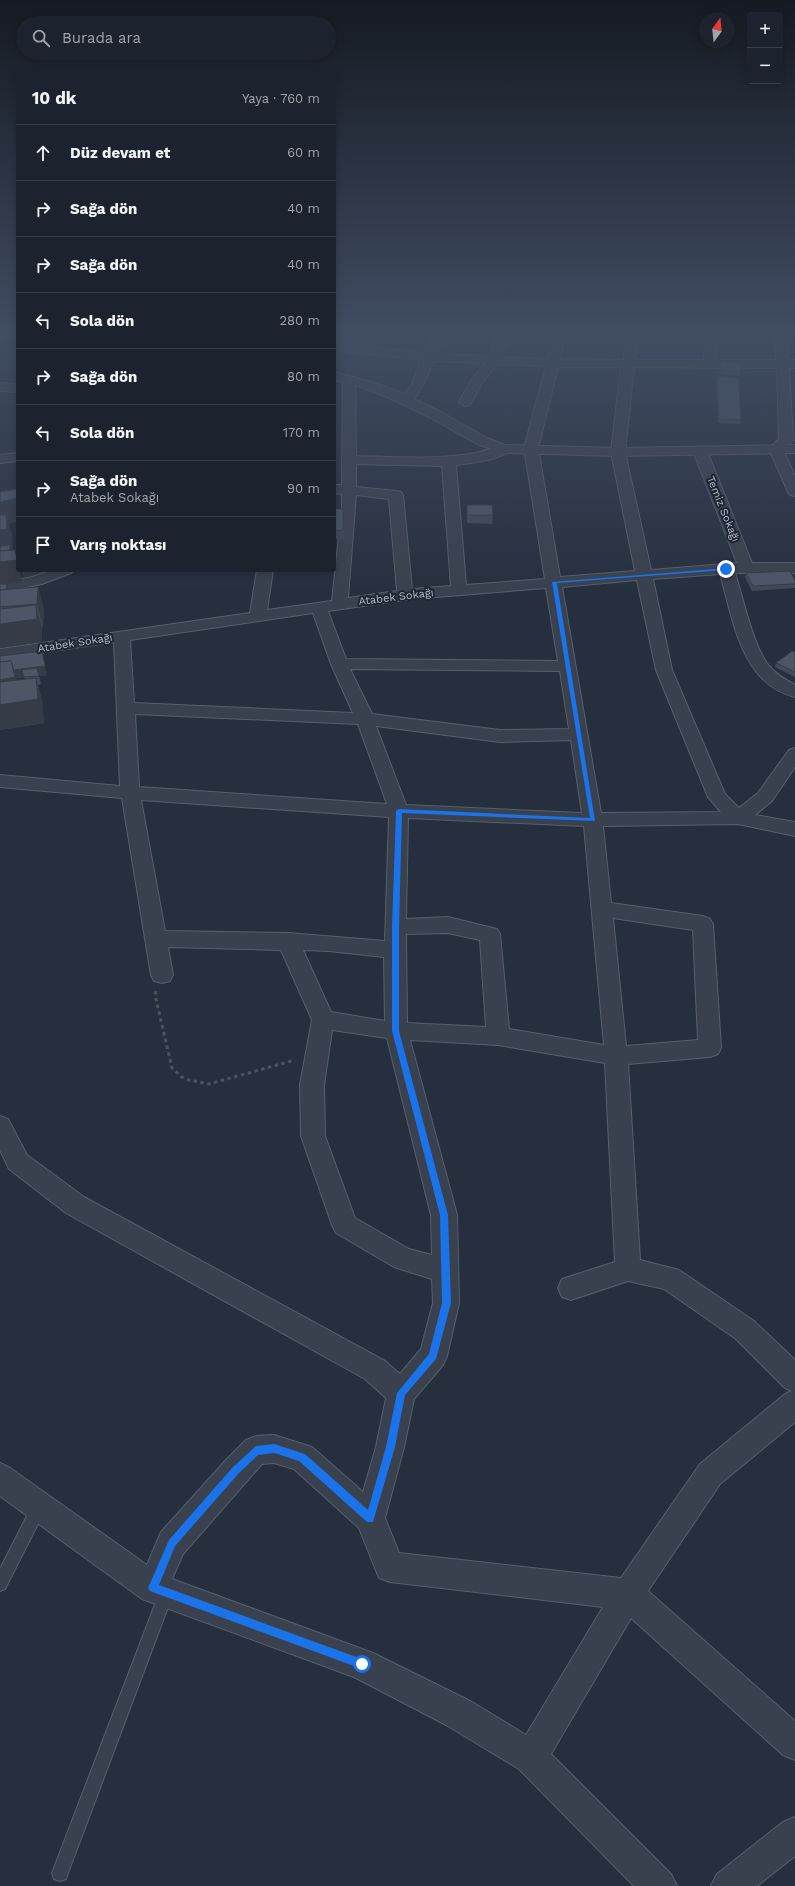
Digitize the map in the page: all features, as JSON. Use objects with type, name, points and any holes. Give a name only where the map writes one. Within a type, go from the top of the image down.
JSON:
[{"type":"street","points":[[340,604],[349,508],[349,418]]},
{"type":"street","points":[[440,418],[490,446],[504,450],[618,452],[795,449]]},
{"type":"street","points":[[539,418],[531,451],[555,582],[593,820],[616,1056],[628,1269]]},
{"type":"street","points":[[622,418],[618,452],[664,670],[717,797],[738,818]]},
{"type":"street","points":[[776,449],[786,440],[787,418]]},
{"type":"street","points":[[776,449],[795,492]]},
{"type":"street","points":[[349,460],[449,462],[490,455],[504,450]]},
{"type":"street","name":"Temiz Sokağı","points":[[700,450],[746,567]]},
{"type":"street","points":[[0,459],[16,457]]},
{"type":"street","points":[[449,462],[459,589]]},
{"type":"street","points":[[336,489],[348,488],[396,495],[405,595]]},
{"type":"street","name":"Atabek Sokağı","points":[[0,654],[340,604],[459,589],[645,576],[746,567],[795,568]]},
{"type":"street","points":[[726,569],[752,653],[764,671],[778,683],[795,692]]},
{"type":"street","points":[[0,588],[36,581],[61,572]]},
{"type":"street","points":[[258,616],[265,572]]},
{"type":"street","points":[[320,607],[339,664],[365,719],[399,811],[395,939],[396,1031],[444,1215],[446,1303],[433,1356],[401,1393],[390,1447],[370,1518]]},
{"type":"street","points":[[122,636],[130,793],[162,975]]},
{"type":"street","points":[[339,664],[508,667],[568,666]]},
{"type":"street","points":[[125,708],[365,719],[500,736],[579,734]]},
{"type":"street","points":[[738,818],[765,797],[795,754]]},
{"type":"street","points":[[0,781],[130,793],[399,811],[593,820],[738,818],[795,829]]},
{"type":"street","points":[[323,1020],[396,1031],[498,1036],[616,1056],[710,1048],[702,924],[602,909]]},
{"type":"street","points":[[156,939],[328,943],[395,939],[448,925],[490,934],[498,1036]]},
{"type":"street","points":[[288,941],[323,1020],[312,1085],[313,1136],[345,1226],[403,1259],[446,1271]]},
{"type":"street","points":[[0,1126],[18,1162],[75,1205],[375,1370],[401,1393]]},
{"type":"street","points":[[571,1288],[628,1269],[670,1278],[745,1330],[795,1379]]},
{"type":"street","points":[[531,1757],[628,1594],[710,1474],[795,1404]]},
{"type":"street","points":[[160,1590],[172,1543],[236,1470],[256,1450],[274,1448],[302,1458],[370,1518],[390,1567],[628,1594],[795,1743]]},
{"type":"street","points":[[0,1478],[160,1590],[362,1664],[460,1714],[531,1757],[659,1886]]},
{"type":"street","points":[[729,1886],[795,1834]]},
{"type":"lane","points":[[0,1584],[39,1506]]},
{"type":"lane","points":[[60,1873],[160,1590]]},
{"type":"path","points":[[162,975],[154,995],[172,1068],[184,1079],[209,1084],[317,1054]]},
{"type":"building","points":[[741,418],[741,420],[719,419]]},
{"type":"building","points":[[16,489],[16,498],[0,502],[0,492]]},
{"type":"building","points":[[467,505],[492,505],[493,515],[467,515]]},
{"type":"building","points":[[336,509],[343,509],[343,530],[336,531]]},
{"type":"building","points":[[0,515],[6,515],[7,529],[0,530]]},
{"type":"building","points":[[10,545],[10,550],[0,551],[0,546]]},
{"type":"building","points":[[15,550],[16,560],[0,562],[0,551]]},
{"type":"building","points":[[790,571],[795,580],[795,584],[753,586],[746,573]]},
{"type":"building","points":[[0,584],[7,584],[6,590],[0,590]]},
{"type":"building","points":[[38,587],[37,604],[0,607],[0,590]]},
{"type":"building","points":[[36,605],[37,619],[0,624],[0,609]]},
{"type":"building","points":[[42,651],[45,666],[14,670],[11,661],[0,662],[0,656]]},
{"type":"building","points":[[792,651],[795,652],[795,672],[776,663]]},
{"type":"building","points":[[11,661],[15,677],[0,680],[0,662]]},
{"type":"building","points":[[37,668],[39,676],[24,677],[22,670]]},
{"type":"building","points":[[36,678],[38,699],[0,705],[0,682]]},
{"type":"route","points":[[362,1664],[153,1588],[172,1543],[236,1470],[256,1450],[274,1448],[302,1458],[370,1518],[390,1447],[401,1393],[433,1356],[446,1303],[444,1215],[396,1031],[395,950],[399,811],[593,820],[555,582],[726,569]]}]
